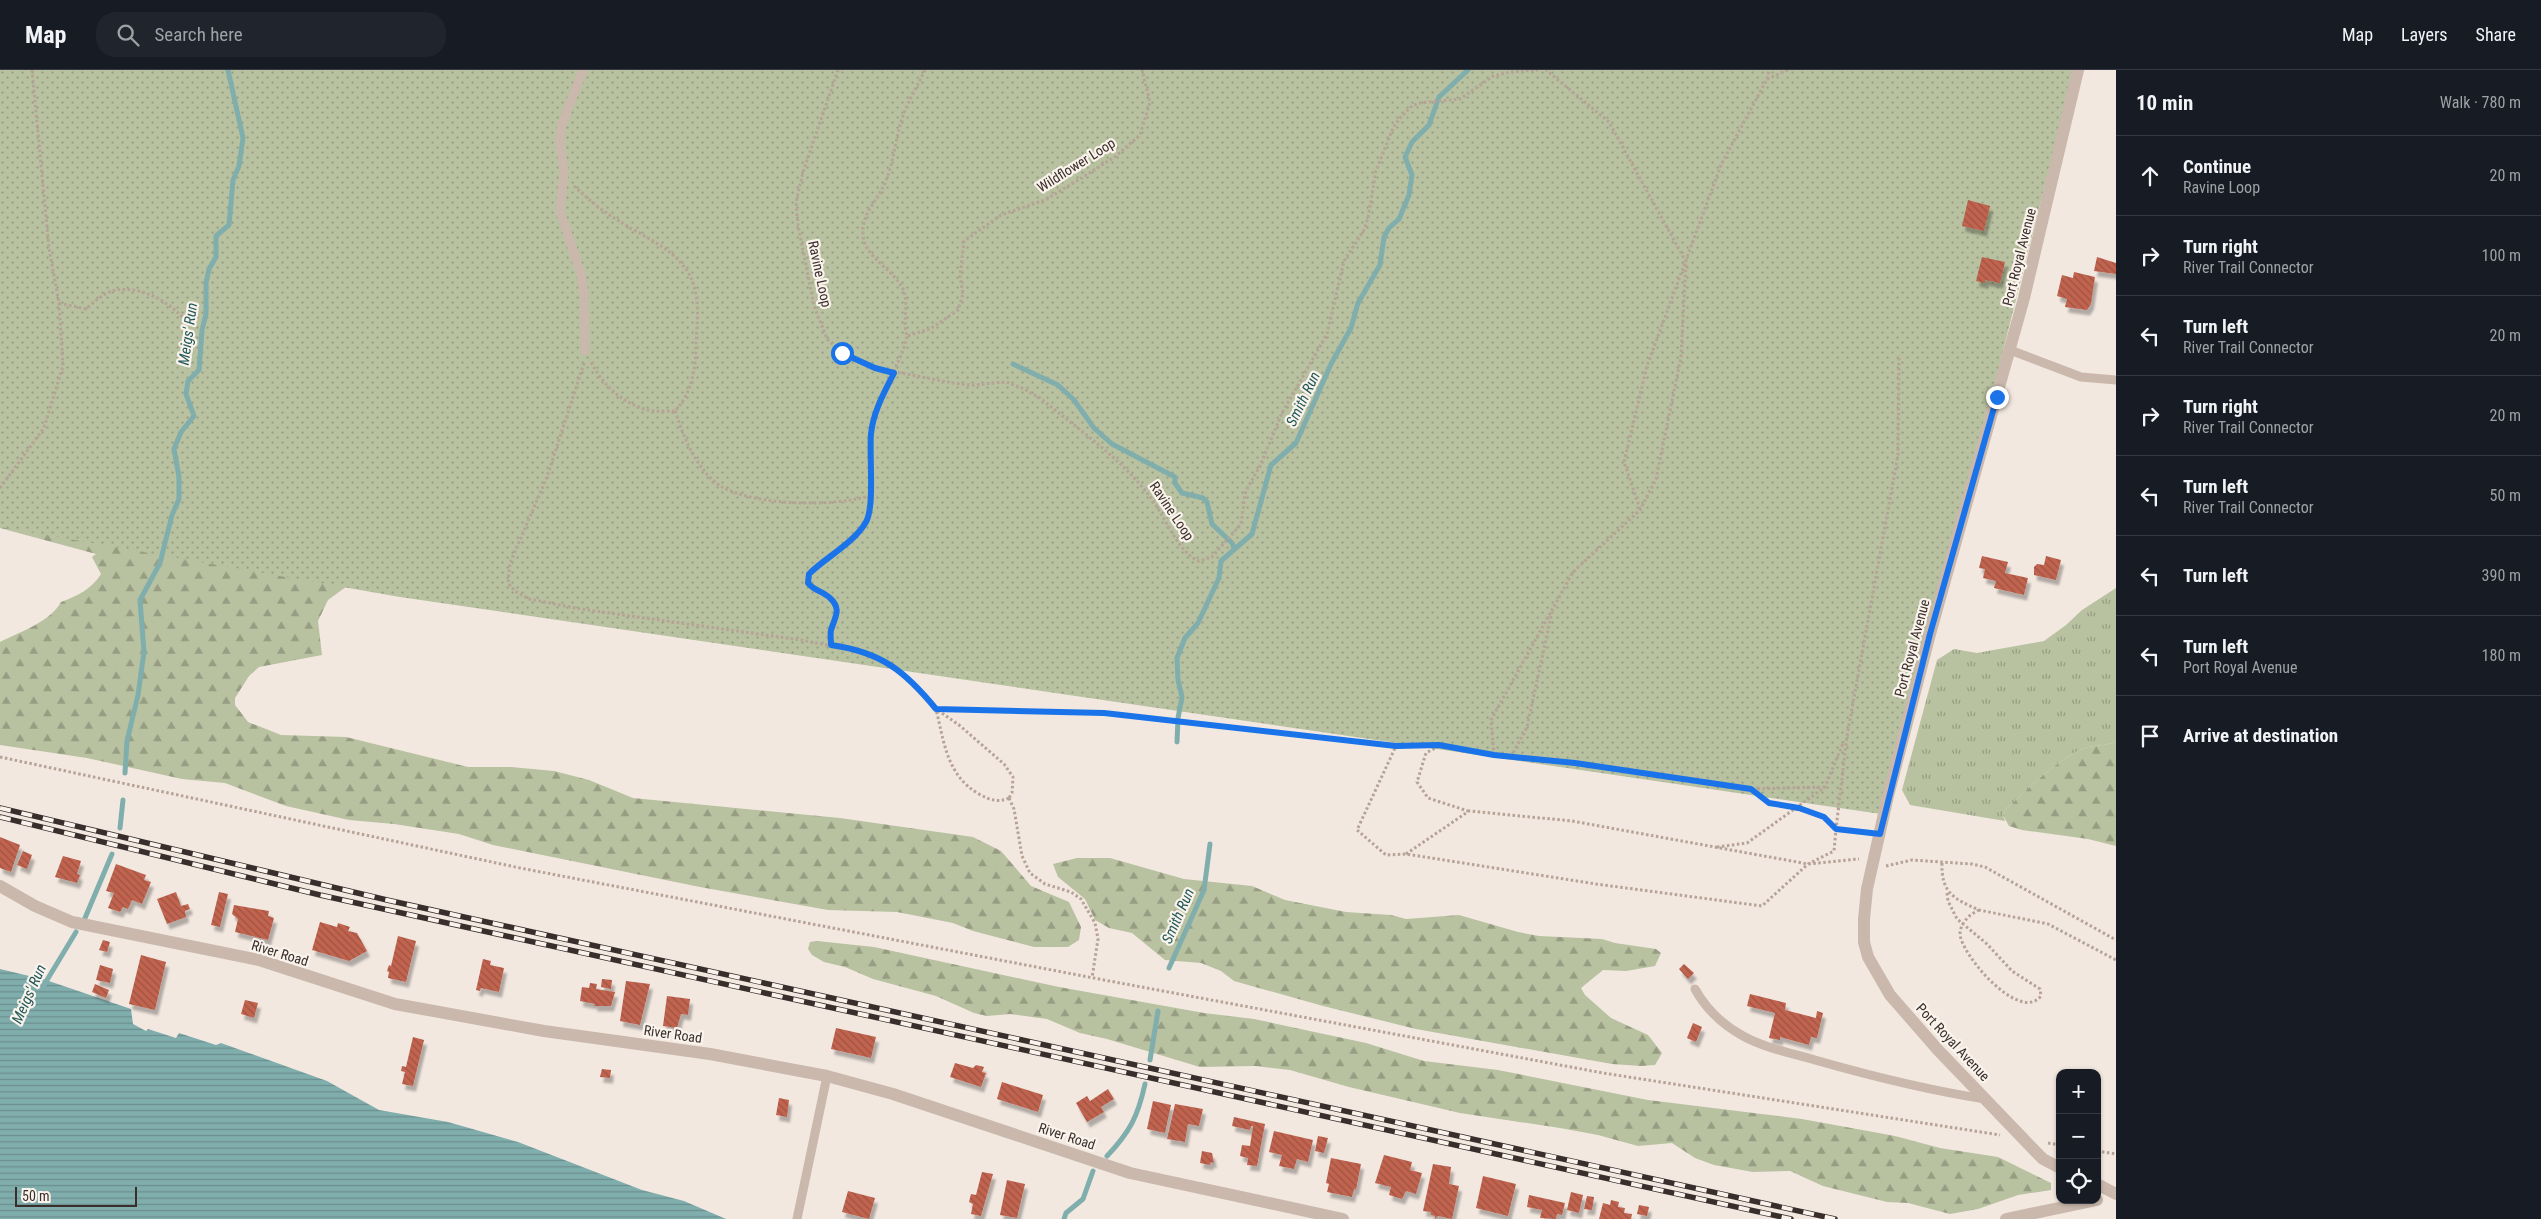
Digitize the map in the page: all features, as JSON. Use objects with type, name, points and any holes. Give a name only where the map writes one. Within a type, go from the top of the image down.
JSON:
[{"type":"street","name":"Port Royal Avenue","points":[[2056,1166],[2043,1159],[1896,1002],[1871,966],[1864,942],[1864,919],[1880,834],[1930,634],[2010,350],[2048,201],[2078,70]]},
{"type":"street","name":"River Road","points":[[0,886],[35,906],[72,922],[258,960],[395,1004],[535,1030],[710,1054],[827,1076],[923,1103],[1123,1171],[1343,1219]]},
{"type":"street","points":[[2101,1186],[2116,1194]]},
{"type":"street","points":[[2101,1200],[2116,1199]]},
{"type":"street","points":[[2006,1219],[2078,1204]]},
{"type":"lane","points":[[583,70],[562,124],[560,141],[564,173],[560,211],[582,280],[585,351]]},
{"type":"lane","points":[[2010,350],[2081,377],[2116,380]]},
{"type":"lane","points":[[1695,989],[1712,1013],[1731,1029],[1763,1045],[1939,1092],[1985,1099]]},
{"type":"lane","points":[[797,1219],[827,1076]]},
{"type":"path","points":[[0,488],[44,428],[63,366],[59,302],[49,248],[32,70]]},
{"type":"path","name":"Ravine Loop","points":[[838,70],[803,172],[796,202],[798,226],[814,306],[827,339],[842,353],[875,368],[953,383],[973,385],[1006,382],[1040,398],[1140,484],[1162,514],[1184,550],[1194,559],[1206,560],[1234,535],[1243,518],[1245,494],[1260,466],[1276,425],[1327,334],[1344,261],[1358,240],[1368,218],[1376,171],[1393,128],[1412,106],[1428,102],[1460,99],[1493,76],[1510,72],[1538,70]]},
{"type":"path","points":[[831,645],[830,634],[836,621],[837,608],[832,599],[824,592],[812,588],[807,579],[814,569],[862,527],[869,514],[871,432],[874,417],[904,350],[907,336],[904,327],[903,290],[890,270],[871,254],[864,241],[863,228],[869,207],[884,185],[902,120],[926,70]]},
{"type":"path","name":"Wildflower Loop","points":[[907,336],[930,329],[958,310],[963,294],[960,276],[964,241],[1001,215],[1044,200],[1080,180],[1116,156],[1140,135],[1150,102],[1142,70]]},
{"type":"path","points":[[1494,755],[1491,720],[1573,572],[1640,510],[1656,479],[1681,357],[1686,262],[1609,122],[1546,70]]},
{"type":"path","points":[[1640,510],[1624,462],[1647,366],[1721,165],[1767,79],[1769,70]]},
{"type":"path","points":[[1767,79],[1788,70]]},
{"type":"path","points":[[564,173],[593,204],[672,255],[685,267],[694,284],[697,307],[696,348],[690,389],[684,401],[675,411]]},
{"type":"path","points":[[59,302],[86,309],[111,291],[139,290],[176,308],[186,320]]},
{"type":"path","points":[[585,351],[594,370],[620,398],[648,410],[675,411]]},
{"type":"path","points":[[585,351],[576,392],[548,477],[510,563],[508,583],[515,591],[529,599],[581,609],[860,650],[888,663],[907,678],[936,709],[959,725],[1004,764],[1013,777],[1012,793],[1009,798],[998,801],[987,799],[959,778],[946,752],[936,709]]},
{"type":"path","points":[[1396,746],[1356,830],[1386,855],[1406,854],[1596,884],[1762,906],[1808,864],[1834,851],[1847,736],[1898,455],[1899,355]]},
{"type":"path","points":[[675,411],[688,447],[703,470],[722,487],[750,496],[782,501],[850,501],[870,496]]},
{"type":"path","points":[[1511,757],[1527,726],[1553,608]]},
{"type":"path","points":[[936,709],[1104,713],[1396,746],[1439,745],[1494,755],[1575,763],[1751,789],[1826,787]]},
{"type":"path","points":[[1714,847],[1747,843],[1799,808],[1826,787],[1847,736]]},
{"type":"path","points":[[1439,745],[1426,753],[1417,782],[1428,798],[1469,811],[1572,821],[1808,864],[1875,857]]},
{"type":"path","points":[[0,757],[520,868],[1092,978],[1603,1073],[2024,1139]]},
{"type":"path","points":[[1751,789],[1769,803],[1799,808],[1824,817],[1836,829],[1880,834]]},
{"type":"path","points":[[1009,798],[1014,808],[1022,856],[1030,873],[1045,884],[1071,892],[1081,899],[1095,924],[1098,939],[1092,978]]},
{"type":"path","points":[[1406,854],[1469,811]]},
{"type":"path","points":[[1872,871],[1904,860],[1972,864],[1985,867],[2116,940]]},
{"type":"path","points":[[1942,863],[1943,883],[1954,914],[1963,924],[1988,944],[2012,971],[2040,989],[2041,996],[2037,1001],[2026,1004],[2019,1002],[2000,989],[1961,941],[1960,933],[1963,924],[1972,913],[1979,910]]},
{"type":"path","points":[[1948,893],[1979,910],[2048,924],[2116,960]]},
{"type":"path","points":[[2101,1152],[2116,1154]]},
{"type":"green space","points":[[0,70],[2074,70],[1982,434],[1881,814],[400,597],[0,527]]},
{"type":"green space","points":[[0,177],[350,584],[328,600],[318,621],[322,655],[259,667],[249,676],[235,698],[235,705],[248,722],[281,735],[346,737],[468,767],[511,767],[554,771],[589,780],[633,798],[840,818],[973,837],[1001,851],[1031,886],[1069,902],[1081,927],[1079,940],[1068,947],[1034,947],[973,931],[953,923],[897,912],[828,910],[700,887],[493,845],[459,834],[394,824],[349,820],[286,806],[225,783],[182,779],[87,758],[0,745],[0,642],[42,621],[61,602],[89,588],[101,574],[92,557],[96,554],[0,528]]},
{"type":"green space","points":[[2116,588],[2116,742],[2082,749],[2061,761],[2006,809],[2003,815],[2005,821],[1910,805],[1902,790],[1937,660],[1954,649],[1977,653],[2044,641],[2066,625],[2082,610]]},
{"type":"green space","points":[[2116,742],[2116,846],[2088,839],[2022,830],[2009,826],[2003,815],[2006,809],[2061,761],[2082,749]]},
{"type":"green space","points":[[1077,858],[1110,858],[1184,879],[1252,886],[1285,900],[1346,912],[1391,915],[1406,919],[1459,915],[1539,936],[1602,939],[1615,943],[1656,949],[1661,953],[1655,966],[1626,971],[1603,970],[1581,988],[1585,995],[1611,1018],[1648,1035],[1662,1053],[1655,1065],[1612,1064],[1416,1029],[1234,981],[1221,971],[1201,963],[1165,960],[1132,933],[1109,928],[1095,920],[1085,899],[1058,877],[1053,864]]},
{"type":"green space","points":[[817,941],[874,947],[1059,987],[1204,1013],[1254,1019],[1366,1043],[1424,1061],[1498,1070],[1648,1100],[1802,1119],[1895,1136],[1940,1148],[1998,1157],[2051,1183],[2051,1190],[2018,1195],[1978,1209],[1950,1214],[1908,1203],[1887,1202],[1823,1186],[1790,1171],[1753,1172],[1714,1165],[1695,1158],[1672,1143],[1638,1146],[1598,1135],[1460,1113],[1349,1087],[1290,1070],[1255,1066],[1200,1067],[1107,1039],[1080,1033],[1047,1019],[1010,1014],[987,1016],[974,1013],[936,996],[873,979],[845,967],[824,962],[812,955],[808,949],[810,942]]},
{"type":"water","points":[[0,969],[46,980],[131,1009],[133,1024],[146,1031],[148,1029],[176,1038],[179,1033],[216,1045],[221,1043],[327,1081],[379,1110],[448,1122],[518,1142],[642,1190],[684,1201],[726,1219],[0,1219]]},
{"type":"building","points":[[1968,200],[1990,206],[1984,231],[1962,226]]},
{"type":"building","points":[[1982,257],[2005,262],[2000,283],[1985,280],[1985,283],[1976,281]]},
{"type":"building","points":[[2097,257],[2116,263],[2116,274],[2094,271]]},
{"type":"building","points":[[2074,272],[2095,277],[2091,304],[2087,310],[2065,307],[2067,299],[2057,296],[2062,275],[2073,278]]},
{"type":"building","points":[[1982,556],[2008,562],[2005,573],[2028,578],[2024,595],[1994,588],[1996,581],[1983,578],[1985,569],[1979,568]]},
{"type":"building","points":[[2046,556],[2061,560],[2056,580],[2034,575],[2034,567],[2037,564],[2044,565]]},
{"type":"building","points":[[0,837],[20,845],[11,872],[0,868]]},
{"type":"building","points":[[23,851],[32,855],[27,869],[17,865]]},
{"type":"building","points":[[63,856],[81,861],[77,874],[80,875],[77,883],[55,877]]},
{"type":"building","points":[[116,864],[146,875],[144,880],[151,882],[142,904],[132,900],[128,909],[123,907],[120,912],[108,908],[114,893],[106,891]]},
{"type":"building","points":[[176,892],[181,906],[188,904],[190,909],[185,911],[186,917],[167,924],[157,899]]},
{"type":"building","points":[[219,892],[228,894],[220,927],[211,925]]},
{"type":"building","points":[[234,905],[269,911],[268,916],[274,918],[268,940],[235,932],[238,919],[232,914]]},
{"type":"building","points":[[320,922],[337,927],[338,923],[350,927],[348,931],[357,933],[367,951],[349,961],[312,950]]},
{"type":"building","points":[[398,936],[416,941],[406,982],[388,978],[389,972],[387,971],[389,965],[391,966]]},
{"type":"building","points":[[103,940],[110,942],[107,952],[99,950]]},
{"type":"building","points":[[141,955],[166,962],[155,1010],[129,1004]]},
{"type":"building","points":[[483,959],[491,961],[490,965],[504,968],[499,992],[481,988],[480,991],[476,990]]},
{"type":"building","points":[[1684,964],[1694,973],[1688,979],[1679,969]]},
{"type":"building","points":[[100,965],[113,969],[110,983],[96,980]]},
{"type":"building","points":[[602,979],[612,980],[611,989],[601,987]]},
{"type":"building","points":[[626,981],[650,984],[640,1025],[620,1021]]},
{"type":"building","points":[[590,983],[597,984],[596,989],[615,992],[611,1006],[594,1006],[595,1004],[580,1001],[582,987],[589,988]]},
{"type":"building","points":[[95,984],[109,990],[106,998],[92,992]]},
{"type":"building","points":[[1750,994],[1786,1003],[1785,1010],[1816,1018],[1817,1011],[1823,1013],[1817,1038],[1811,1037],[1809,1045],[1780,1037],[1780,1040],[1769,1038],[1775,1013],[1747,1006]]},
{"type":"building","points":[[667,996],[690,999],[688,1015],[681,1014],[677,1028],[663,1026]]},
{"type":"building","points":[[245,1000],[258,1003],[254,1018],[241,1014]]},
{"type":"building","points":[[1693,1023],[1702,1027],[1696,1042],[1687,1038]]},
{"type":"building","points":[[836,1028],[876,1037],[871,1058],[831,1049]]},
{"type":"building","points":[[413,1037],[424,1040],[413,1086],[402,1084],[405,1072],[401,1071],[402,1066],[406,1067]]},
{"type":"building","points":[[955,1063],[973,1068],[976,1065],[984,1067],[982,1072],[986,1073],[981,1087],[950,1077]]},
{"type":"building","points":[[602,1069],[611,1070],[610,1078],[600,1077]]},
{"type":"building","points":[[1002,1082],[1043,1095],[1038,1112],[997,1099]]},
{"type":"building","points":[[1108,1089],[1114,1099],[1101,1107],[1104,1112],[1087,1122],[1076,1103],[1087,1096],[1090,1101]]},
{"type":"building","points":[[779,1098],[789,1100],[787,1117],[776,1115]]},
{"type":"building","points":[[1153,1101],[1171,1105],[1165,1133],[1147,1129]]},
{"type":"building","points":[[1175,1104],[1203,1109],[1199,1126],[1188,1124],[1185,1142],[1167,1139]]},
{"type":"building","points":[[1234,1117],[1265,1124],[1257,1166],[1247,1165],[1248,1158],[1240,1156],[1242,1145],[1250,1146],[1253,1126],[1251,1126],[1250,1130],[1232,1126]]},
{"type":"building","points":[[1274,1131],[1313,1140],[1308,1162],[1297,1159],[1294,1169],[1279,1166],[1282,1155],[1269,1152]]},
{"type":"building","points":[[1318,1136],[1328,1138],[1324,1153],[1315,1151]]},
{"type":"building","points":[[1202,1151],[1212,1153],[1214,1163],[1211,1162],[1210,1165],[1200,1163]]},
{"type":"building","points":[[1384,1155],[1412,1162],[1410,1170],[1422,1173],[1416,1194],[1406,1191],[1402,1199],[1389,1195],[1391,1187],[1375,1183]]},
{"type":"building","points":[[1331,1158],[1361,1164],[1356,1190],[1354,1189],[1352,1197],[1327,1192],[1329,1184],[1326,1183]]},
{"type":"building","points":[[1433,1164],[1451,1167],[1449,1184],[1459,1186],[1452,1219],[1438,1216],[1435,1219],[1431,1212],[1423,1211]]},
{"type":"building","points":[[982,1172],[993,1174],[981,1216],[971,1214],[973,1204],[969,1202],[971,1194],[976,1195]]},
{"type":"building","points":[[1483,1176],[1516,1184],[1508,1216],[1476,1208]]},
{"type":"building","points":[[1007,1180],[1025,1184],[1017,1218],[1000,1215]]},
{"type":"building","points":[[848,1191],[875,1198],[869,1219],[842,1212]]},
{"type":"building","points":[[1571,1192],[1583,1195],[1579,1213],[1567,1210]]},
{"type":"building","points":[[1529,1195],[1565,1203],[1562,1215],[1557,1214],[1556,1219],[1540,1218],[1542,1210],[1527,1207]]},
{"type":"building","points":[[1587,1196],[1594,1197],[1592,1210],[1584,1209]]},
{"type":"building","points":[[1611,1200],[1619,1202],[1618,1207],[1625,1208],[1624,1213],[1632,1214],[1631,1219],[1599,1219],[1603,1203],[1610,1205]]},
{"type":"building","points":[[1639,1205],[1649,1207],[1647,1216],[1637,1214]]},
{"type":"waterway","name":"Meigs' Run","points":[[125,773],[127,741],[138,695],[144,652],[140,600],[160,563],[172,515],[179,499],[179,477],[174,449],[181,432],[194,416],[186,394],[188,381],[199,370],[202,330],[206,314],[206,283],[209,269],[216,257],[216,236],[229,225],[233,180],[239,166],[243,138],[228,70]]},
{"type":"waterway","name":"Smith Run","points":[[1177,742],[1178,718],[1182,697],[1178,680],[1177,658],[1185,638],[1198,623],[1219,578],[1221,561],[1252,534],[1271,465],[1296,443],[1331,364],[1351,328],[1358,303],[1380,265],[1384,237],[1389,228],[1399,219],[1409,195],[1412,175],[1405,157],[1412,142],[1429,125],[1439,97],[1468,70]]},
{"type":"waterway","points":[[1013,364],[1058,385],[1074,400],[1094,428],[1112,444],[1175,477],[1175,483],[1182,493],[1203,498],[1207,502],[1212,524],[1232,543],[1234,548]]},
{"type":"waterway","name":"Meigs' Run","points":[[120,828],[123,800]]},
{"type":"waterway","name":"Smith Run","points":[[1169,968],[1204,890],[1210,844]]},
{"type":"waterway","name":"Meigs' Run","points":[[85,918],[112,854]]},
{"type":"waterway","name":"Meigs' Run","points":[[44,985],[76,932]]},
{"type":"waterway","name":"Smith Run","points":[[1150,1060],[1158,1011]]},
{"type":"waterway","name":"Smith Run","points":[[1107,1156],[1122,1139],[1132,1123],[1145,1084]]},
{"type":"waterway","name":"Smith Run","points":[[1064,1219],[1066,1213],[1083,1199],[1093,1171]]},
{"type":"railway","points":[[0,808],[387,900],[1835,1219]]},
{"type":"railway","points":[[0,817],[320,895],[1791,1219]]},
{"type":"route","points":[[842,353],[875,368],[894,373],[880,400],[871,432],[871,506],[866,522],[809,574],[808,583],[812,588],[824,592],[832,599],[837,608],[838,614],[830,634],[831,645],[860,650],[888,663],[907,678],[936,709],[1104,713],[1396,746],[1439,745],[1494,755],[1575,763],[1751,789],[1769,803],[1799,808],[1824,817],[1836,829],[1880,834],[1930,634],[1997,397]]}]
